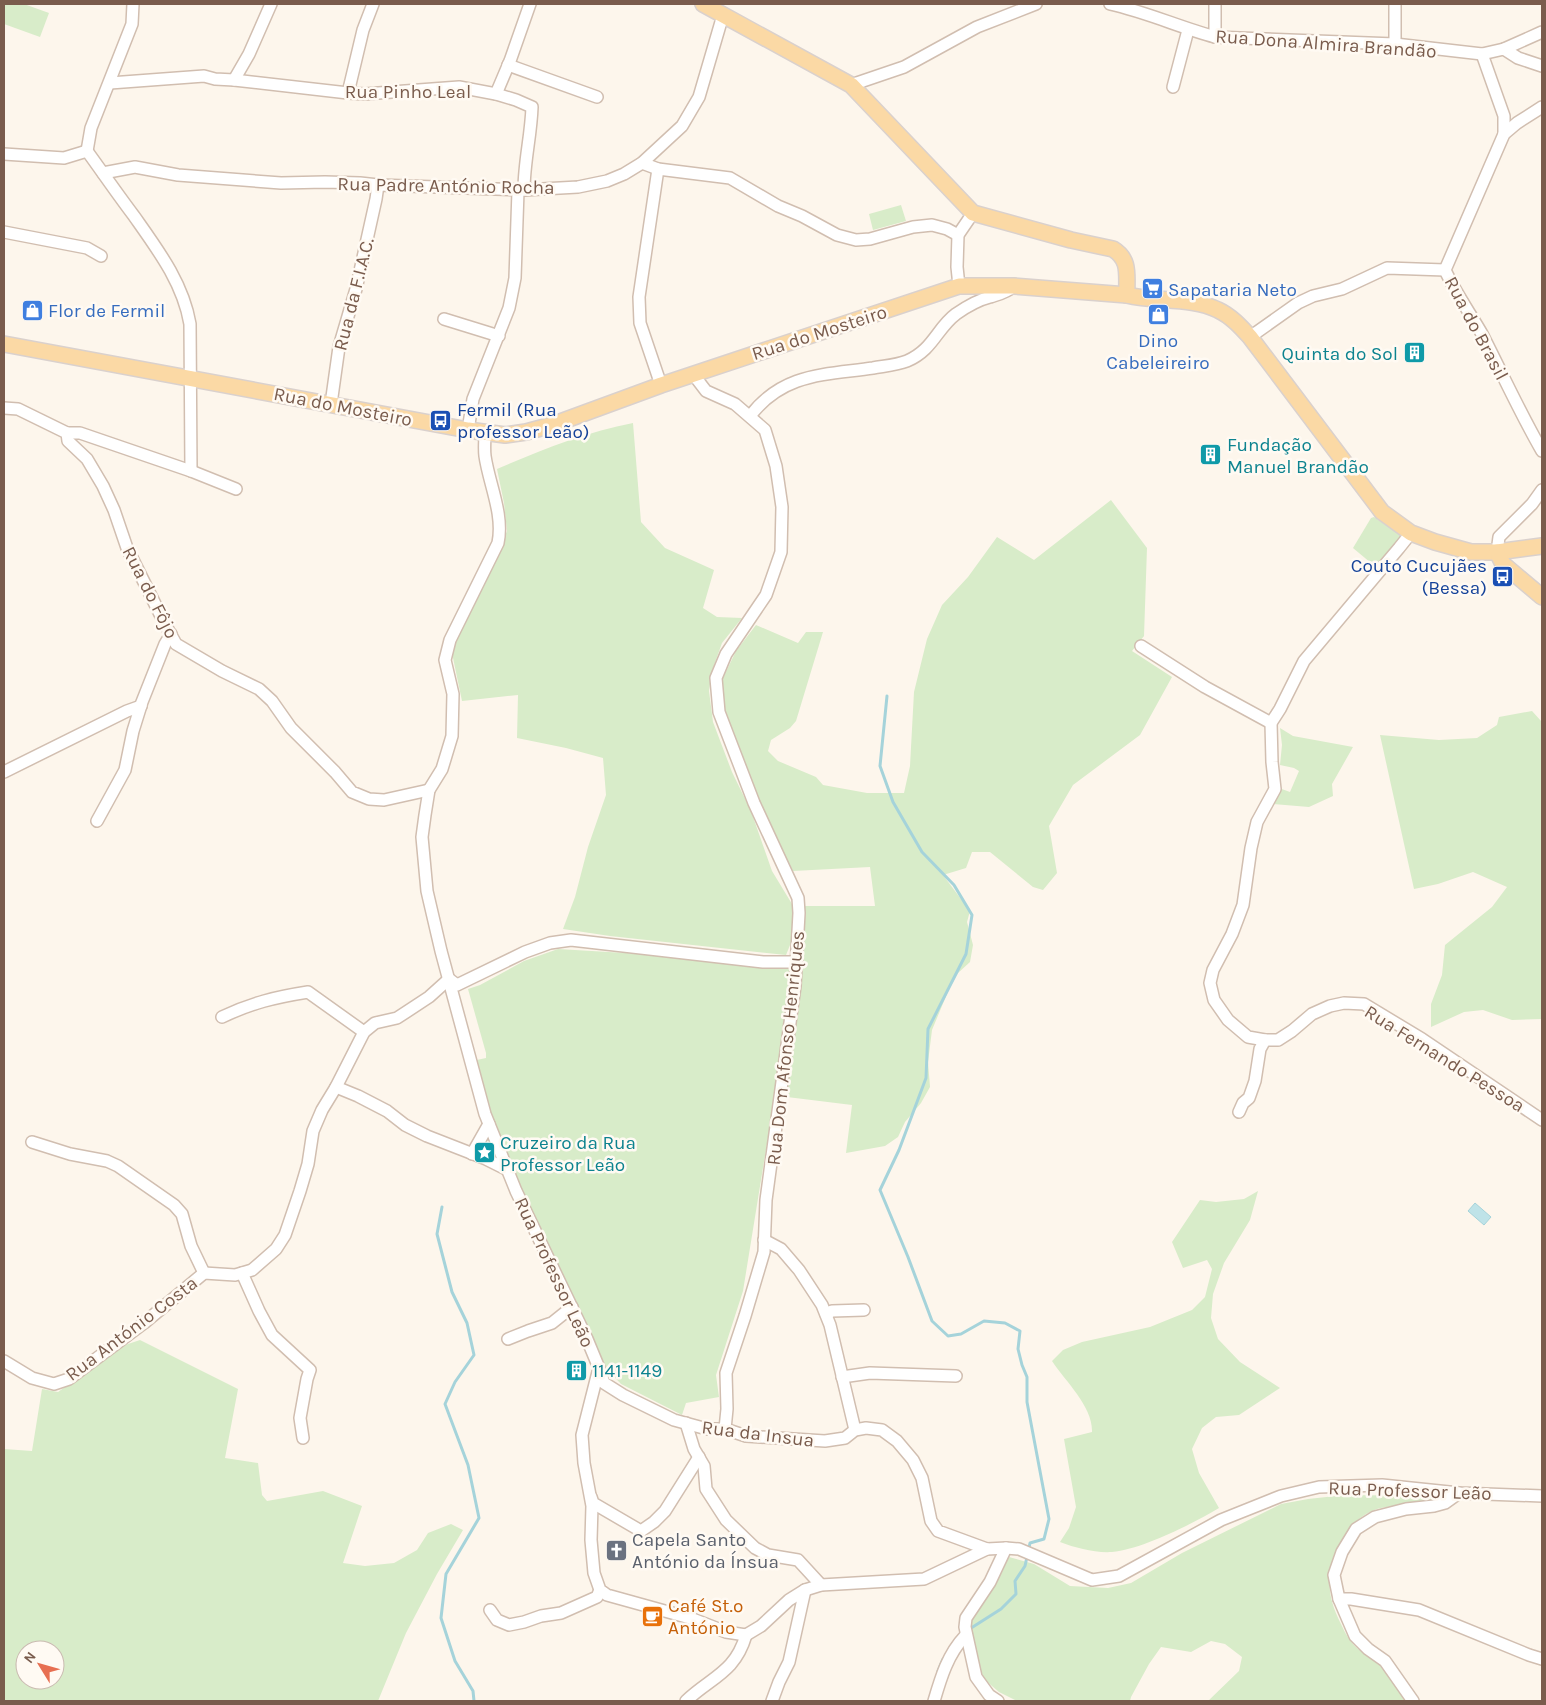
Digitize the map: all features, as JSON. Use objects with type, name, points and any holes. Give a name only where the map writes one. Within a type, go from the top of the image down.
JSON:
[{"type":"main road","points":[[703,4],[851,85],[973,213],[1071,240],[1113,249],[1123,256],[1126,262],[1127,295]]},
{"type":"main road","name":"Rua do Mosteiro","points":[[4,344],[468,430],[505,435],[526,432],[552,424],[693,374],[960,286],[1014,286],[1127,295],[1141,299],[1194,303],[1218,310],[1236,322],[1250,337],[1382,512],[1411,533],[1471,552],[1496,552],[1542,546]]},
{"type":"main road","points":[[1496,552],[1503,564],[1542,596]]},
{"type":"street","points":[[133,4],[132,24],[91,128],[87,151],[173,274],[187,307],[190,324],[190,471]]},
{"type":"street","points":[[234,80],[249,54],[271,4]]},
{"type":"street","points":[[348,93],[372,4]]},
{"type":"street","points":[[496,94],[530,4]]},
{"type":"street","points":[[851,85],[904,67],[977,27],[1035,4]]},
{"type":"street","name":"Rua Dona Almira Brandão","points":[[1110,4],[1134,9],[1188,30],[1215,37],[1395,44],[1482,54],[1504,49],[1542,32]]},
{"type":"street","points":[[1215,4],[1215,37]]},
{"type":"street","points":[[1395,4],[1395,44]]},
{"type":"street","name":"Rua Padre António Rocha","points":[[103,173],[134,167],[178,175],[281,183],[334,182],[521,191],[578,187],[606,181],[624,174],[642,163],[682,126],[699,97],[723,15]]},
{"type":"street","points":[[1173,87],[1188,30]]},
{"type":"street","points":[[1504,49],[1518,58],[1542,66]]},
{"type":"street","points":[[1482,54],[1504,116],[1504,134]]},
{"type":"street","points":[[508,65],[596,97]]},
{"type":"street","name":"Rua Pinho Leal","points":[[110,83],[204,76],[215,79],[348,93],[365,94],[459,87],[496,94],[532,107],[529,148],[521,191]]},
{"type":"street","name":"Rua do Brasil","points":[[1542,107],[1504,134],[1445,270],[1472,316],[1508,385],[1512,397],[1542,451]]},
{"type":"street","points":[[4,154],[64,158],[87,151]]},
{"type":"street","points":[[642,163],[658,169],[730,178],[778,206],[802,216],[837,235],[856,240],[870,239],[913,227],[932,225],[947,229],[958,235]]},
{"type":"street","points":[[658,169],[639,297],[640,323],[661,385]]},
{"type":"street","name":"Rua da F.I.A.C.","points":[[331,404],[339,347],[356,289],[378,185]]},
{"type":"street","points":[[468,430],[474,399],[509,308],[516,278],[521,191]]},
{"type":"street","points":[[960,286],[957,267],[958,235],[973,213]]},
{"type":"street","points":[[4,232],[87,248],[100,256]]},
{"type":"street","points":[[1250,337],[1298,303],[1313,296],[1342,289],[1387,268],[1445,270]]},
{"type":"street","points":[[750,416],[771,394],[795,380],[906,361],[931,344],[954,315],[967,306],[988,297],[1007,292],[1014,286]]},
{"type":"street","points":[[444,319],[499,336]]},
{"type":"street","name":"Rua Dom Afonso Henriques","points":[[693,374],[706,391],[735,404],[765,430],[776,466],[782,508],[781,552],[766,595],[726,654],[716,678],[716,686],[722,721],[754,803],[798,898],[799,913],[797,962],[790,1031],[766,1200],[764,1252],[746,1316],[726,1373],[727,1409],[725,1429]]},
{"type":"street","name":"Rua do Fôjo","points":[[4,408],[18,409],[66,433],[68,441],[87,459],[103,486],[114,510],[127,548],[176,644],[258,690],[272,701],[291,728],[352,792],[369,800],[384,800],[429,790]]},
{"type":"street","name":"Rua Professor Leão","points":[[485,432],[485,454],[500,533],[498,543],[450,640],[445,660],[454,694],[452,736],[442,769],[429,790],[422,837],[427,891],[485,1114],[508,1170],[599,1368],[582,1435],[584,1463],[592,1506],[591,1540],[594,1573],[600,1590]]},
{"type":"street","points":[[66,433],[80,434],[190,471],[236,489]]},
{"type":"street","points":[[1496,552],[1499,537],[1532,504],[1542,490]]},
{"type":"street","points":[[1239,1112],[1243,1102],[1249,1098],[1255,1081],[1260,1049],[1265,1040],[1248,1036],[1228,1020],[1214,1000],[1210,983],[1212,970],[1232,934],[1243,905],[1251,848],[1257,822],[1274,789],[1271,723],[1304,661],[1411,533]]},
{"type":"street","points":[[97,821],[125,770],[133,731],[141,706],[165,644],[171,634]]},
{"type":"street","points":[[1141,646],[1205,687],[1271,723]]},
{"type":"street","points":[[4,772],[127,711],[141,706]]},
{"type":"street","points":[[222,1017],[272,997],[308,992],[364,1032],[376,1023],[398,1018],[429,997],[449,979],[458,984],[550,942],[571,940],[764,962],[797,962]]},
{"type":"street","name":"Rua Fernando Pessoa","points":[[1265,1040],[1278,1040],[1312,1014],[1330,1006],[1344,1003],[1364,1004],[1422,1039],[1542,1120]]},
{"type":"street","name":"Rua António Costa","points":[[4,1361],[32,1378],[54,1384],[69,1378],[144,1323],[204,1273],[235,1276],[252,1270],[276,1249],[285,1235],[308,1164],[313,1131],[322,1110],[364,1032]]},
{"type":"street","points":[[336,1087],[387,1111],[427,1136],[508,1170]]},
{"type":"street","points":[[472,1154],[489,1124]]},
{"type":"street","points":[[32,1142],[70,1154],[107,1161],[118,1166],[174,1205],[182,1214],[191,1246],[204,1273]]},
{"type":"street","points":[[764,1240],[781,1250],[799,1270],[822,1305],[830,1325],[855,1430]]},
{"type":"street","points":[[242,1273],[272,1336],[310,1370],[300,1418],[303,1438]]},
{"type":"street","points":[[508,1339],[528,1330],[552,1323],[572,1308]]},
{"type":"street","points":[[826,1314],[832,1311],[864,1310]]},
{"type":"street","name":"Rua da Insua","points":[[599,1368],[604,1383],[623,1395],[674,1420],[707,1429],[725,1429],[746,1436],[817,1441],[845,1438],[855,1430],[866,1428],[882,1430],[897,1441],[913,1460],[922,1478],[931,1521],[938,1531],[987,1548]]},
{"type":"street","points":[[842,1377],[870,1373],[956,1376]]},
{"type":"street","points":[[686,1423],[686,1428],[698,1457],[704,1466],[706,1489],[726,1520],[755,1548],[768,1555],[798,1560],[821,1585]]},
{"type":"street","points":[[589,1491],[593,1503],[641,1530],[654,1522],[665,1511],[698,1457]]},
{"type":"street","name":"Rua Professor Leão","points":[[746,1635],[761,1626],[789,1600],[805,1590],[821,1585],[924,1579],[987,1548],[1019,1549],[1092,1580],[1119,1576],[1221,1520],[1281,1496],[1319,1487],[1382,1485],[1459,1493],[1542,1496]]},
{"type":"street","points":[[1413,1701],[1385,1661],[1368,1649],[1355,1636],[1339,1599],[1334,1575],[1342,1552],[1356,1529],[1375,1517],[1406,1509],[1445,1503],[1459,1493]]},
{"type":"street","points":[[998,1701],[989,1695],[976,1677],[965,1631],[966,1618],[990,1582],[1006,1548]]},
{"type":"street","points":[[490,1610],[497,1620],[509,1625],[541,1616],[561,1613],[597,1597],[600,1590],[607,1595],[690,1618],[726,1632],[746,1635],[731,1665],[720,1676],[686,1701]]},
{"type":"street","points":[[772,1701],[789,1662],[805,1590]]},
{"type":"street","points":[[1339,1599],[1388,1604],[1419,1610],[1529,1655],[1542,1658]]},
{"type":"street","points":[[934,1701],[942,1672],[965,1631]]},
{"type":"green space","points":[[4,4],[24,4],[49,13],[40,37],[4,24]]},
{"type":"green space","points":[[901,205],[906,221],[873,230],[869,214]]},
{"type":"green space","points":[[633,423],[641,522],[665,548],[714,570],[703,608],[717,617],[742,618],[722,643],[712,671],[709,691],[713,722],[732,772],[751,811],[772,871],[792,904],[792,940],[786,955],[610,936],[563,929],[575,897],[588,847],[606,795],[603,758],[517,738],[518,695],[462,701],[452,653],[462,625],[496,558],[507,531],[497,469],[564,442],[598,431]]},
{"type":"green space","points":[[1111,500],[1147,548],[1144,636],[1132,651],[1172,677],[1140,735],[1073,785],[1049,826],[1057,873],[1043,890],[1033,887],[990,852],[972,852],[966,868],[943,875],[970,911],[967,922],[973,945],[970,962],[958,973],[949,989],[932,1030],[928,1062],[930,1087],[921,1103],[905,1122],[898,1137],[885,1146],[846,1153],[852,1105],[787,1097],[805,906],[875,906],[870,867],[793,871],[777,842],[727,723],[721,682],[736,651],[756,625],[798,643],[806,632],[823,632],[796,721],[790,728],[771,740],[768,751],[778,761],[816,777],[823,785],[867,793],[904,793],[910,766],[914,692],[927,639],[942,605],[968,577],[997,537],[1034,560]]},
{"type":"green space","points":[[1374,517],[1403,537],[1377,568],[1353,548],[1371,518]]},
{"type":"green space","points":[[1532,711],[1542,722],[1542,1019],[1512,1020],[1483,1010],[1464,1012],[1431,1027],[1431,1004],[1442,975],[1445,945],[1492,907],[1507,887],[1473,872],[1438,884],[1414,889],[1380,735],[1439,740],[1477,738],[1497,725],[1499,717]]},
{"type":"green space","points":[[1280,728],[1293,736],[1353,747],[1332,784],[1333,796],[1309,807],[1273,804],[1279,788],[1290,792],[1299,771],[1280,765],[1282,745]]},
{"type":"green space","points":[[558,949],[659,955],[791,969],[780,1063],[743,1291],[716,1375],[719,1397],[686,1403],[682,1415],[621,1384],[602,1364],[594,1342],[565,1293],[513,1185],[472,1061],[486,1058],[486,1053],[468,989],[480,985],[524,961]]},
{"type":"green space","points":[[1258,1191],[1250,1220],[1224,1263],[1213,1294],[1211,1318],[1218,1339],[1240,1362],[1280,1388],[1239,1415],[1216,1417],[1202,1428],[1192,1449],[1199,1473],[1219,1508],[1167,1535],[1124,1550],[1099,1552],[1060,1542],[1069,1528],[1076,1507],[1064,1439],[1092,1432],[1088,1413],[1078,1395],[1052,1361],[1063,1350],[1082,1342],[1150,1327],[1192,1310],[1205,1297],[1212,1269],[1207,1260],[1183,1268],[1172,1242],[1200,1200],[1216,1202],[1244,1199]]},
{"type":"green space","points":[[140,1340],[238,1389],[225,1458],[258,1463],[262,1495],[267,1501],[323,1491],[362,1506],[343,1563],[365,1566],[394,1563],[417,1550],[428,1533],[451,1524],[463,1530],[406,1633],[378,1701],[4,1701],[4,1449],[32,1451],[42,1389],[58,1392],[125,1345]]},
{"type":"green space","points":[[1345,1495],[1438,1496],[1425,1503],[1379,1508],[1360,1518],[1351,1527],[1341,1544],[1331,1570],[1330,1587],[1333,1605],[1348,1637],[1358,1649],[1383,1667],[1406,1701],[1208,1701],[1239,1671],[1242,1657],[1225,1644],[1211,1641],[1191,1652],[1161,1647],[1149,1664],[1130,1701],[1017,1701],[999,1692],[985,1680],[975,1658],[971,1622],[999,1578],[1009,1557],[1034,1564],[1070,1586],[1108,1588],[1131,1583],[1182,1553],[1281,1504]]},
{"type":"water","points":[[1475,1203],[1491,1217],[1484,1225],[1468,1211]]},
{"type":"waterway","points":[[887,696],[880,766],[893,802],[922,852],[954,885],[972,915],[966,954],[928,1029],[926,1078],[899,1150],[880,1190],[932,1321],[948,1336],[961,1334],[984,1321],[1005,1323],[1020,1331],[1018,1349],[1027,1377],[1027,1402],[1049,1519],[1044,1539],[1030,1543],[1025,1566],[1015,1581],[1016,1594],[1001,1609],[968,1630]]},
{"type":"waterway","points":[[442,1207],[437,1234],[452,1292],[467,1323],[474,1355],[455,1382],[445,1404],[468,1465],[479,1518],[446,1574],[441,1618],[455,1661],[473,1691],[474,1701]]},
{"type":"waterway","points":[[938,1671],[943,1659]]},
{"type":"place","name":"Sapataria Neto","points":[[1152,289]]},
{"type":"place","name":"Flor de Fermil","points":[[32,310]]},
{"type":"place","name":"Dino Cabeleireiro","points":[[1158,314]]},
{"type":"place","name":"Quinta do Sol","points":[[1414,353]]},
{"type":"place","name":"Fermil (Rua professor Leão)","points":[[441,420]]},
{"type":"place","name":"Fundação Manuel Brandão","points":[[1211,455]]},
{"type":"place","name":"Couto Cucujães (Bessa)","points":[[1503,576]]},
{"type":"place","name":"Cruzeiro da Rua Professor Leão","points":[[484,1153]]},
{"type":"place","name":"1141-1149","points":[[576,1370]]},
{"type":"place","name":"Capela Santo António da Ínsua","points":[[616,1550]]},
{"type":"place","name":"Café St.º António","points":[[652,1616]]}]
